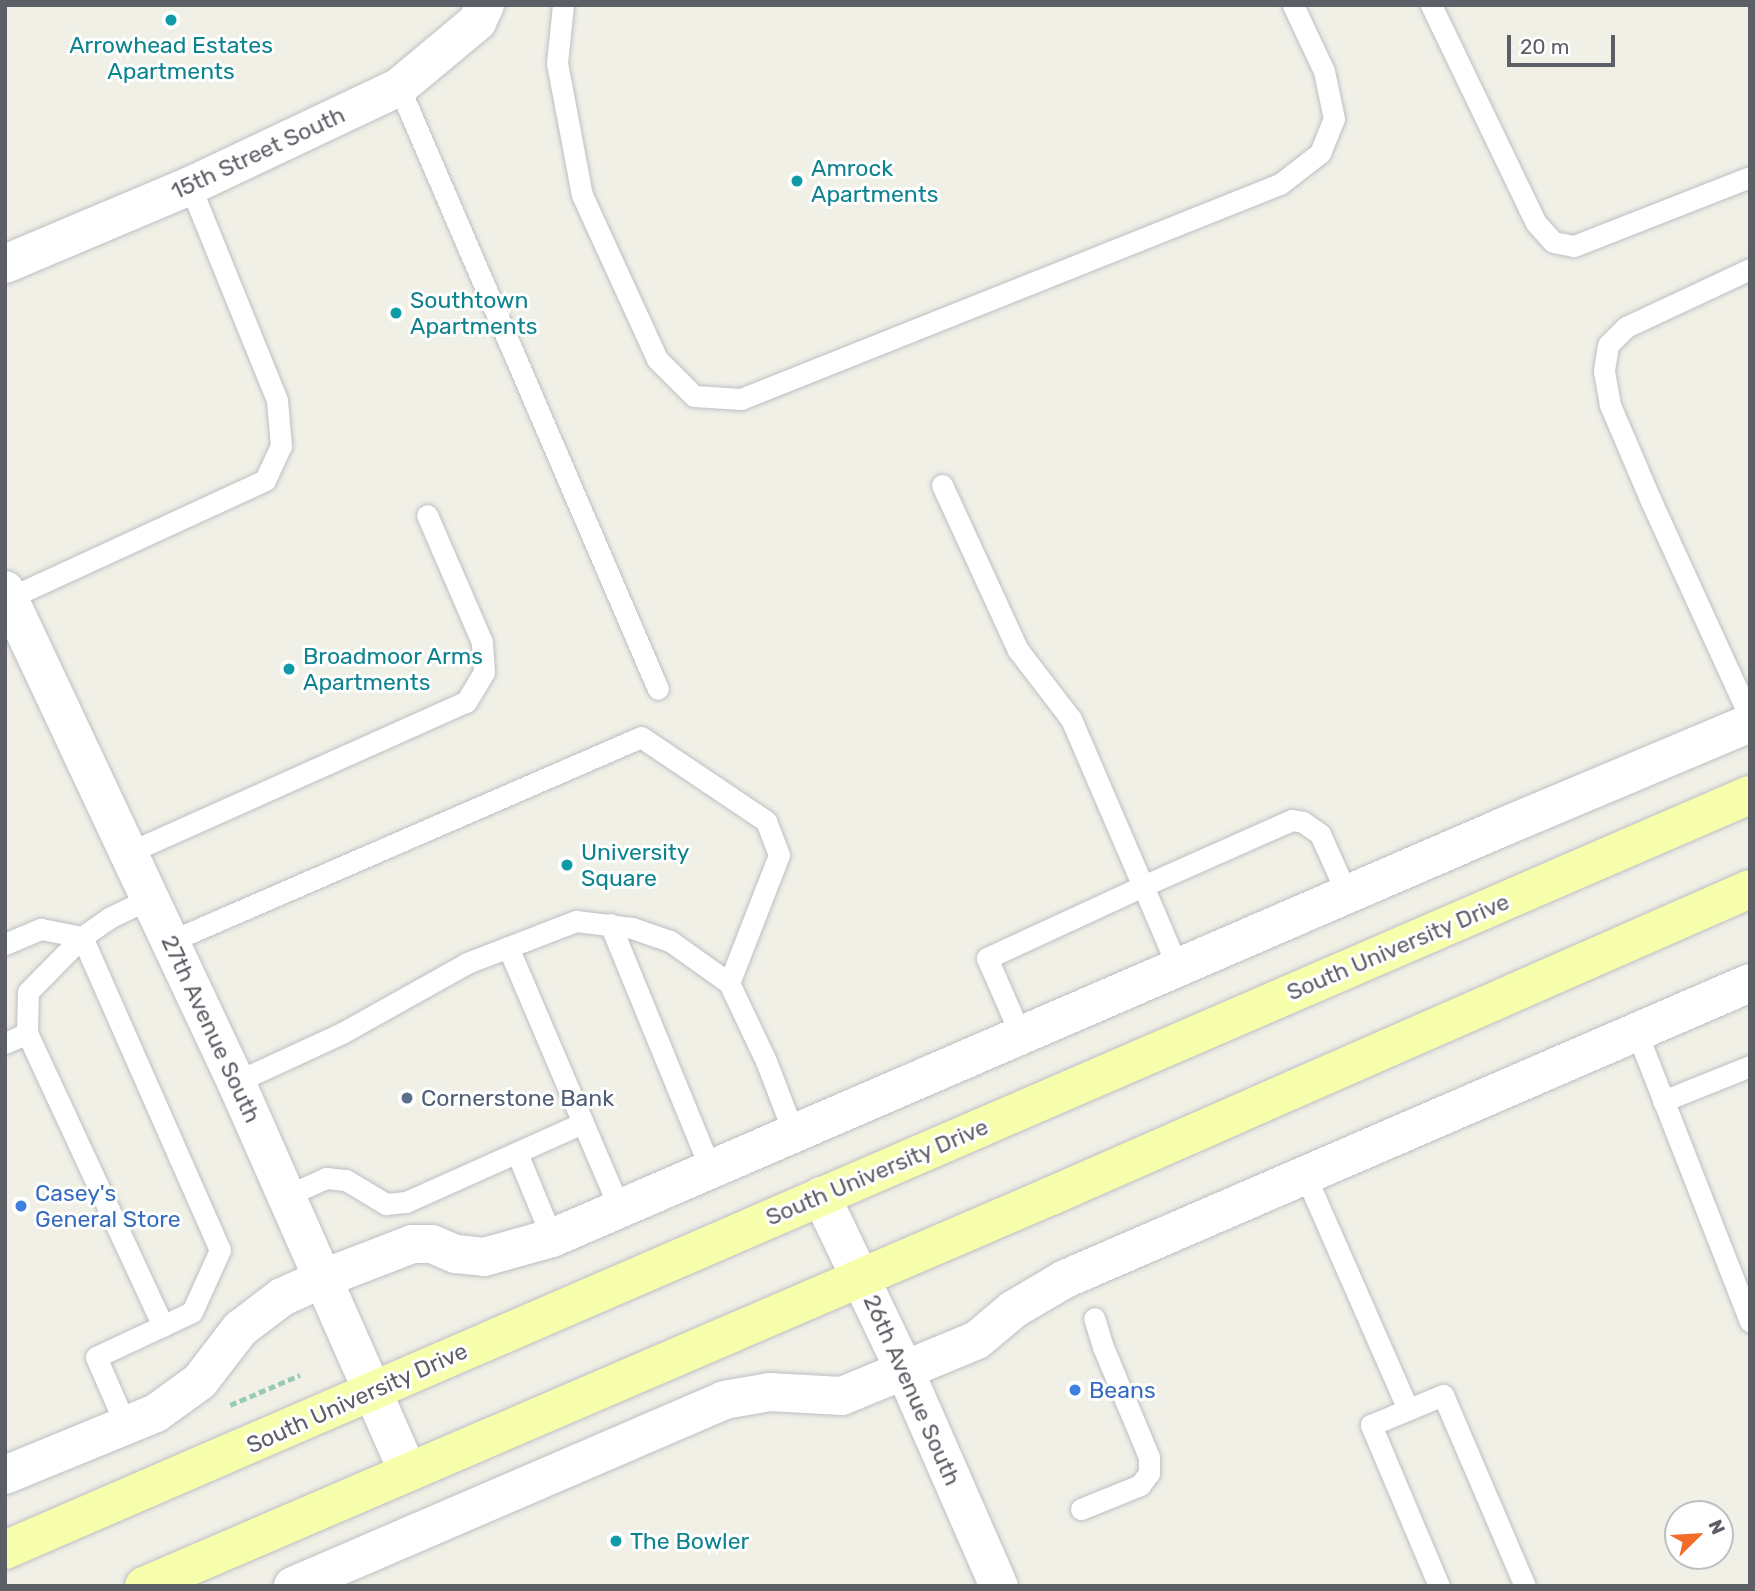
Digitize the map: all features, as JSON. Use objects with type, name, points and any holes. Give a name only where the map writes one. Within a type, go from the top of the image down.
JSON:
[{"type":"main road","name":"South University Drive","points":[[5,1550],[1750,795]]},
{"type":"main road","points":[[144,1586],[860,1279],[1737,895],[1750,871]]},
{"type":"street","name":"15th Street South","points":[[5,264],[190,186],[399,87],[478,22],[485,5]]},
{"type":"street","name":"27th Avenue South","points":[[7,594],[236,1082],[408,1472]]},
{"type":"street","points":[[8,1467],[156,1413],[200,1381],[240,1329],[282,1297],[324,1278],[412,1244],[432,1244],[456,1254],[484,1257],[552,1238],[1750,723]]},
{"type":"street","points":[[294,1585],[724,1400],[770,1392],[842,1396],[977,1340],[1013,1309],[1065,1279],[1750,983]]},
{"type":"street","name":"26th Avenue South","points":[[821,1196],[904,1369],[999,1586]]},
{"type":"lane","points":[[563,5],[557,63],[582,195],[657,359],[694,396],[741,399],[1280,184],[1320,153],[1334,119],[1324,71],[1293,5]]},
{"type":"lane","points":[[1431,5],[1536,223],[1553,242],[1574,246],[1750,177]]},
{"type":"lane","points":[[399,87],[658,689]]},
{"type":"lane","points":[[7,594],[265,480],[281,446],[277,400],[190,186]]},
{"type":"lane","points":[[1750,269],[1626,327],[1608,345],[1605,371],[1610,405],[1750,717]]},
{"type":"lane","points":[[942,485],[1018,650],[1071,719],[1178,968]]},
{"type":"lane","points":[[130,852],[466,702],[484,672],[482,642],[427,516]]},
{"type":"lane","points":[[171,941],[641,737],[766,821],[779,855],[730,983]]},
{"type":"lane","points":[[1021,1036],[987,957],[1292,820],[1303,822],[1320,834],[1347,894]]},
{"type":"lane","points":[[150,898],[109,918],[82,937],[28,992],[27,1033],[163,1326]]},
{"type":"lane","points":[[236,1082],[342,1033],[467,963],[576,921],[610,924],[632,928],[670,942],[730,983],[766,1061],[794,1134]]},
{"type":"lane","points":[[610,924],[710,1170]]},
{"type":"lane","points":[[5,944],[41,929],[82,937]]},
{"type":"lane","points":[[82,937],[220,1250],[192,1312],[96,1357],[126,1426]]},
{"type":"lane","points":[[508,947],[620,1209]]},
{"type":"lane","points":[[5,1043],[27,1033]]},
{"type":"lane","points":[[1637,1033],[1750,1322]]},
{"type":"lane","points":[[1663,1101],[1750,1066]]},
{"type":"lane","points":[[286,1196],[326,1178],[346,1180],[386,1205],[406,1202],[583,1124]]},
{"type":"lane","points":[[517,1153],[552,1238]]},
{"type":"lane","points":[[1306,1177],[1408,1409]]},
{"type":"lane","points":[[1081,1509],[1139,1485],[1149,1473],[1150,1457],[1103,1347],[1094,1318]]},
{"type":"lane","points":[[1439,1586],[1371,1425],[1443,1395],[1525,1586]]},
{"type":"place","name":"Arrowhead Estates Apartments","points":[[171,20]]},
{"type":"place","name":"Amrock Apartments","points":[[797,181]]},
{"type":"place","name":"Southtown Apartments","points":[[396,313]]},
{"type":"place","name":"Broadmoor Arms Apartments","points":[[289,669]]},
{"type":"place","name":"University Square","points":[[567,865]]},
{"type":"place","name":"Cornerstone Bank","points":[[407,1098]]},
{"type":"place","name":"Casey's General Store","points":[[21,1206]]},
{"type":"place","name":"Beans","points":[[1075,1390]]},
{"type":"place","name":"The Bowler","points":[[616,1541]]}]
